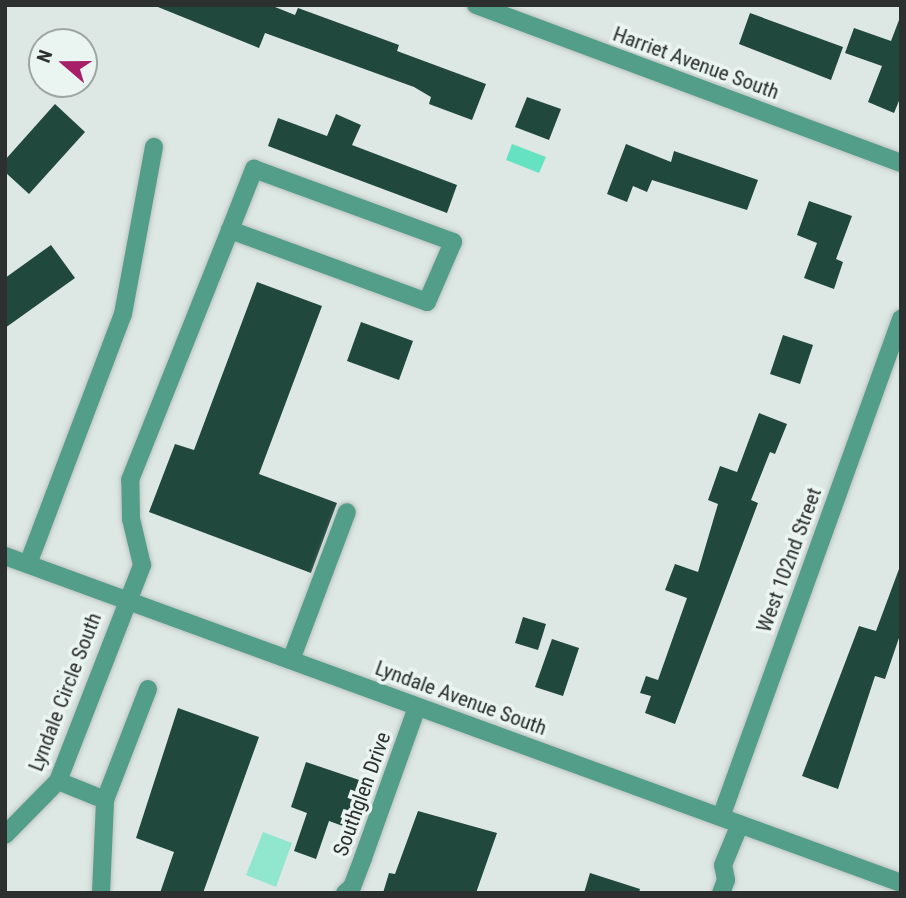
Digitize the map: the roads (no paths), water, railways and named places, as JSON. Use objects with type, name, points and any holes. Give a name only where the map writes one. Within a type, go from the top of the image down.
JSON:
[{"type":"street","name":"Harriet Avenue South","points":[[476,5],[901,163]]},
{"type":"street","points":[[28,564],[123,314],[155,147]]},
{"type":"street","name":"Lyndale Circle South","points":[[8,828],[58,781],[125,600],[142,565],[131,519],[130,480],[254,169],[453,242],[427,302],[230,230]]},
{"type":"street","name":"West 102nd Street","points":[[721,817],[901,320]]},
{"type":"street","points":[[291,660],[347,512]]},
{"type":"street","name":"Lyndale Avenue South","points":[[5,556],[901,883]]},
{"type":"street","points":[[101,893],[105,800],[148,689]]},
{"type":"street","name":"Southglen Drive","points":[[345,893],[356,877],[417,706]]},
{"type":"street","points":[[58,781],[105,800]]},
{"type":"street","points":[[721,893],[726,880],[723,865],[740,824]]}]
